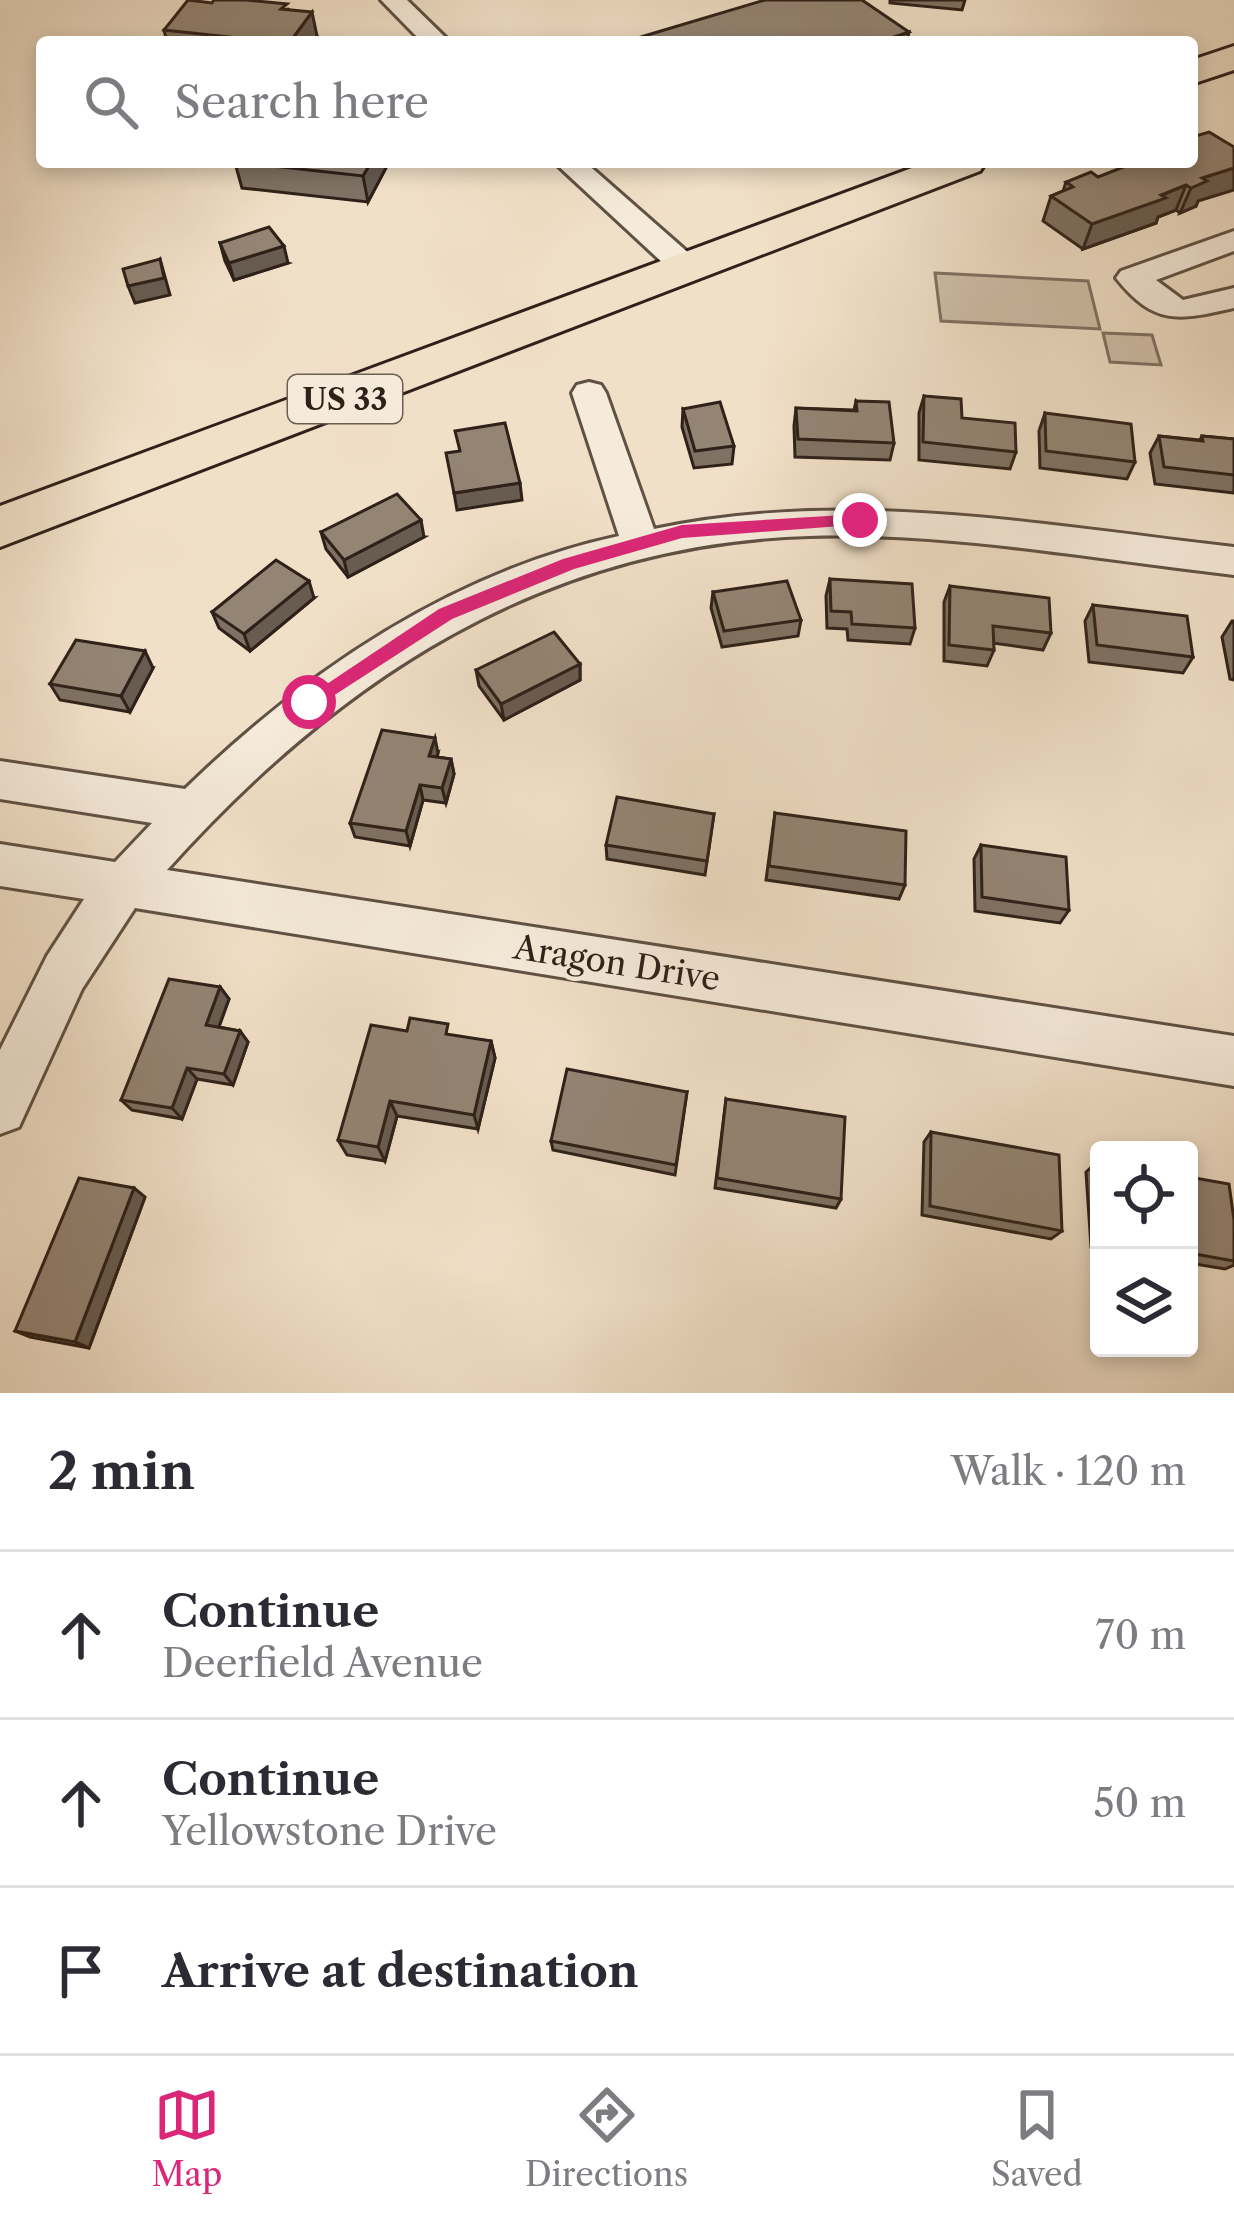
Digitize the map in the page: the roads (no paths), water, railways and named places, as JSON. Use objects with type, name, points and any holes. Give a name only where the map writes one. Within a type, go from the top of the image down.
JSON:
[{"type":"highway","points":[[1198,71],[1234,56]]},
{"type":"highway","name":"US 33","points":[[0,527],[951,168]]},
{"type":"street","points":[[393,0],[431,36]]},
{"type":"street","points":[[575,168],[689,270]]},
{"type":"street","points":[[1234,240],[1132,278],[1178,311],[1234,298]]},
{"type":"street","points":[[589,394],[640,542]]},
{"type":"street","points":[[0,1108],[71,960],[125,885],[193,810],[309,702],[445,614],[569,563],[640,542],[730,525],[860,520],[1234,561]]},
{"type":"street","points":[[0,779],[193,810]]},
{"type":"street","name":"Aragon Drive","points":[[0,865],[1234,1061]]}]
